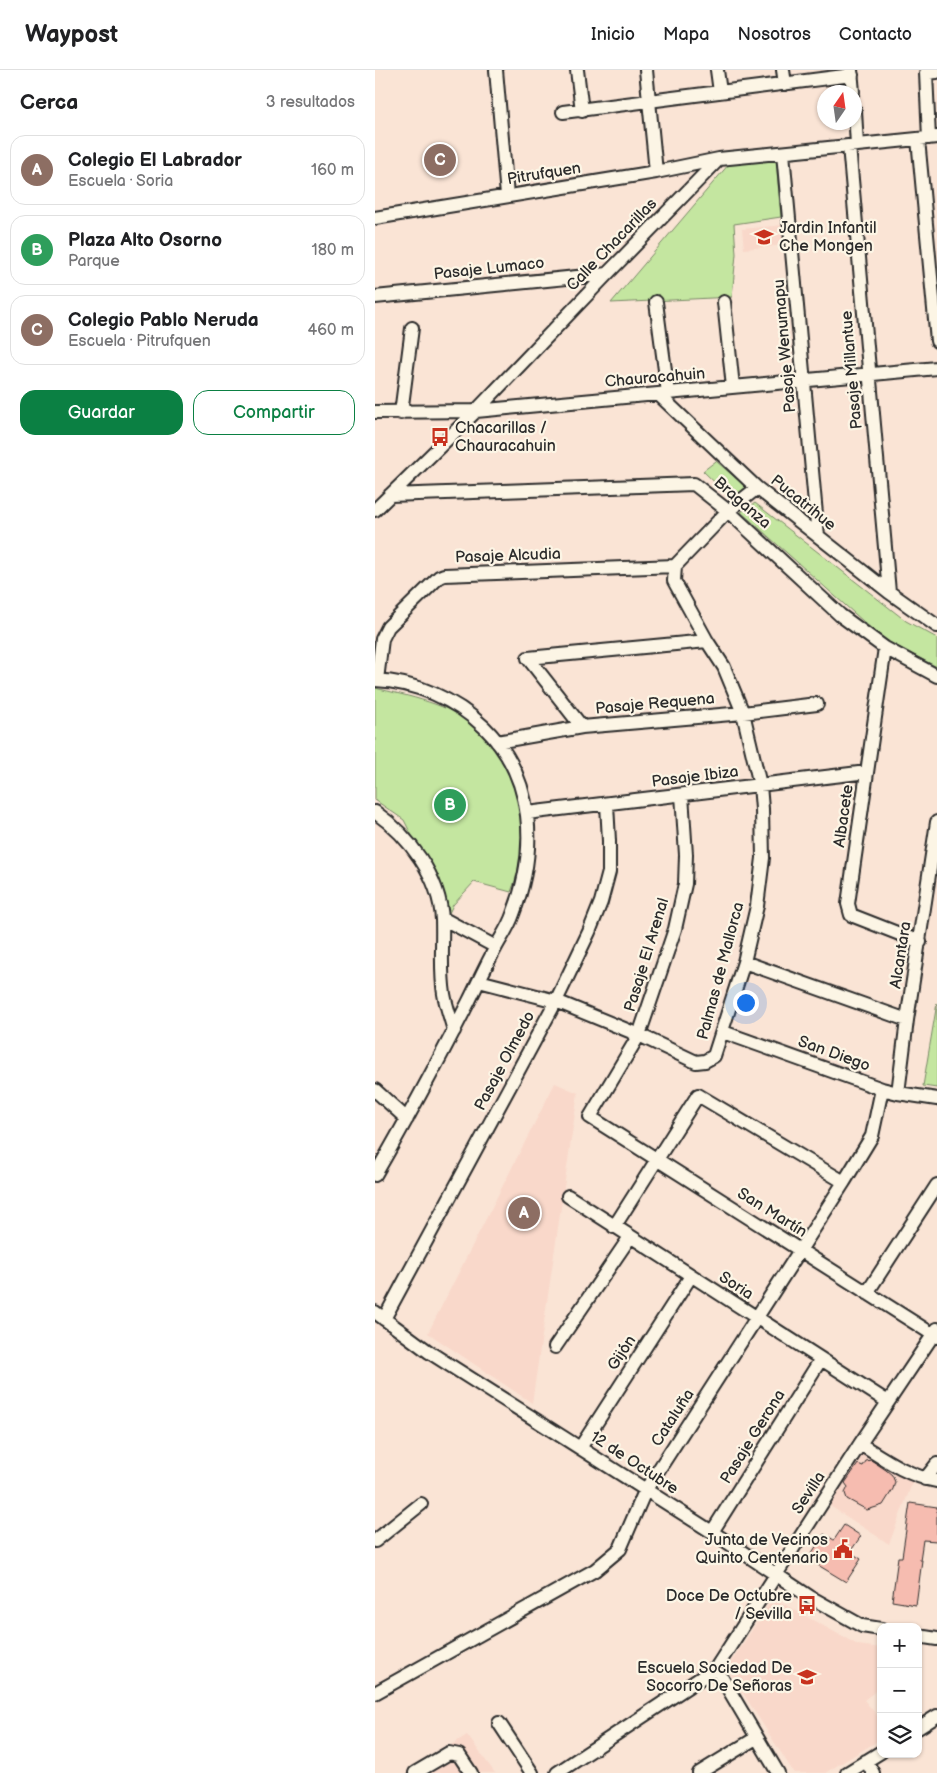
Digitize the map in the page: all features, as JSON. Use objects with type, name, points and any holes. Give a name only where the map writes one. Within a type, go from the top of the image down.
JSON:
[{"type":"street","points":[[496,70],[507,196]]},
{"type":"street","points":[[577,70],[582,111]]},
{"type":"street","points":[[646,70],[656,172]]},
{"type":"street","points":[[717,70],[720,92]]},
{"type":"street","points":[[783,70],[785,84]]},
{"type":"street","points":[[937,72],[926,73],[937,340]]},
{"type":"street","points":[[563,112],[785,84],[851,73]]},
{"type":"street","name":"Pasaje Millantue","points":[[854,130],[853,145],[869,374],[889,592]]},
{"type":"street","points":[[719,159],[928,138]]},
{"type":"street","name":"Pasaje Wenumapu","points":[[783,153],[818,536]]},
{"type":"street","name":"Pitrufquen","points":[[375,218],[656,172],[719,159]]},
{"type":"street","name":"Calle Chacarillas","points":[[375,510],[476,411],[719,159]]},
{"type":"street","name":"Pasaje Lumaco","points":[[375,297],[607,274]]},
{"type":"street","points":[[656,302],[663,393]]},
{"type":"street","points":[[724,302],[733,387]]},
{"type":"street","points":[[401,413],[412,328]]},
{"type":"street","name":"Chauracahuin","points":[[375,412],[476,411],[937,368]]},
{"type":"street","name":"Pucatrihue","points":[[663,393],[757,488],[889,592],[937,626]]},
{"type":"street","name":"Braganza","points":[[390,495],[694,484],[728,511],[840,614],[885,648],[937,676]]},
{"type":"street","points":[[675,566],[728,511],[757,488]]},
{"type":"street","name":"Palmas de Mallorca","points":[[479,981],[556,1001],[639,1035],[696,1062],[705,1061],[714,1056],[744,962],[761,882],[763,834],[760,785],[743,713],[724,667],[674,581],[675,566]]},
{"type":"street","name":"Pasaje Alcudia","points":[[376,680],[382,639],[388,627],[439,577],[450,574],[675,566]]},
{"type":"street","points":[[582,727],[527,658],[707,640]]},
{"type":"street","name":"Albacete","points":[[885,648],[848,904],[851,915],[920,942]]},
{"type":"street","points":[[375,1175],[454,1031],[513,916],[523,881],[528,847],[527,814],[519,779],[509,759],[497,742],[478,721],[441,697],[410,685],[376,680]]},
{"type":"street","name":"Pasaje Requena","points":[[497,742],[582,727],[743,713],[817,704]]},
{"type":"street","name":"Pasaje Ibiza","points":[[527,814],[867,772]]},
{"type":"street","name":"Pasaje El Arenal","points":[[590,1117],[639,1035],[675,929],[685,884],[686,855],[681,795]]},
{"type":"street","name":"Pasaje Olmedo","points":[[379,1316],[556,1001],[589,932],[601,902],[609,872],[607,804]]},
{"type":"street","points":[[375,812],[396,829],[418,855],[433,885],[442,918],[444,992],[454,1031]]},
{"type":"street","name":"Alcantara","points":[[898,1093],[937,822]]},
{"type":"street","points":[[442,918],[496,948]]},
{"type":"street","points":[[744,962],[907,1020]]},
{"type":"street","name":"San Diego","points":[[723,1032],[882,1089],[937,1099]]},
{"type":"street","name":"Cataluña","points":[[375,1693],[595,1570],[620,1549],[645,1491],[872,1136],[882,1089]]},
{"type":"street","points":[[375,1090],[407,1119]]},
{"type":"street","points":[[614,1227],[698,1095],[844,1182]]},
{"type":"street","name":"San Martín","points":[[590,1117],[867,1293],[936,1334]]},
{"type":"street","points":[[867,1293],[937,1185]]},
{"type":"street","name":"Soria","points":[[568,1196],[888,1402]]},
{"type":"street","points":[[555,1347],[630,1237]]},
{"type":"street","name":"Gijón","points":[[580,1448],[691,1276]]},
{"type":"street","name":"12 de Octubre","points":[[379,1316],[429,1352],[712,1532],[810,1597],[862,1626],[877,1628]]},
{"type":"street","name":"Sevilla","points":[[557,1773],[716,1668],[860,1444],[936,1334]]},
{"type":"street","name":"Pasaje Gerona","points":[[712,1532],[821,1359]]},
{"type":"street","points":[[860,1444],[897,1467],[931,1480],[937,1464]]},
{"type":"street","points":[[375,1540],[421,1504]]},
{"type":"street","points":[[922,1637],[937,1639]]},
{"type":"street","points":[[716,1668],[778,1773]]},
{"type":"street","points":[[922,1725],[937,1716]]},
{"type":"street","points":[[499,1723],[532,1773]]},
{"type":"street","points":[[699,1773],[756,1738]]},
{"type":"street","points":[[415,1773],[449,1753],[459,1754],[471,1773]]},
{"type":"street","points":[[847,1773],[877,1754]]},
{"type":"street","points":[[866,1761],[873,1773]]},
{"type":"shaded area","name":"Jardin Infantil Che Mongen","points":[[783,225],[785,245],[744,249],[742,229]]},
{"type":"shaded area","points":[[555,1083],[578,1093],[532,1403],[428,1333]]},
{"type":"shaded area","points":[[863,1452],[913,1481],[889,1544],[827,1504]]},
{"type":"shaded area","name":"Escuela Sociedad De Socorro De Señoras","points":[[773,1598],[858,1645],[877,1647],[877,1690],[864,1700],[877,1715],[877,1741],[825,1773],[794,1773],[727,1668]]},
{"type":"shaded area","points":[[467,1735],[495,1773],[406,1773]]},
{"type":"green space","points":[[776,160],[781,217],[734,224],[736,254],[732,297],[611,303],[729,164]]},
{"type":"green space","points":[[716,461],[746,487],[732,499],[703,471]]},
{"type":"green space","points":[[755,503],[906,621],[937,638],[937,667],[883,639],[741,512]]},
{"type":"green space","points":[[375,688],[428,702],[454,712],[485,734],[494,747],[513,780],[522,822],[519,866],[511,892],[474,882],[453,905],[447,917],[419,850],[404,820],[375,800]]},
{"type":"green space","points":[[937,1003],[937,1088],[923,1086]]},
{"type":"building","points":[[871,1460],[892,1475],[895,1482],[883,1505],[867,1510],[847,1499],[845,1493],[848,1487],[845,1483],[858,1464],[863,1466],[866,1461]]},
{"type":"building","points":[[910,1503],[937,1507],[937,1541],[923,1540],[916,1605],[892,1601],[898,1557],[902,1557]]},
{"type":"building","points":[[844,1525],[861,1536],[850,1552],[861,1559],[846,1582],[808,1559],[824,1534],[834,1540]]},
{"type":"place","name":"Colegio Pablo Neruda","points":[[440,160]]},
{"type":"place","name":"Jardin Infantil Che Mongen","points":[[764,237]]},
{"type":"place","name":"Chacarillas / Chauracahuin","points":[[440,437]]},
{"type":"place","name":"Plaza Alto Osorno","points":[[450,805]]},
{"type":"place","name":"Colegio El Labrador","points":[[524,1213]]},
{"type":"place","name":"Junta de Vecinos Quinto Centenario","points":[[843,1549]]},
{"type":"place","name":"Doce De Octubre / Sevilla","points":[[807,1605]]},
{"type":"place","name":"Escuela Sociedad De Socorro De Señoras","points":[[807,1677]]}]
